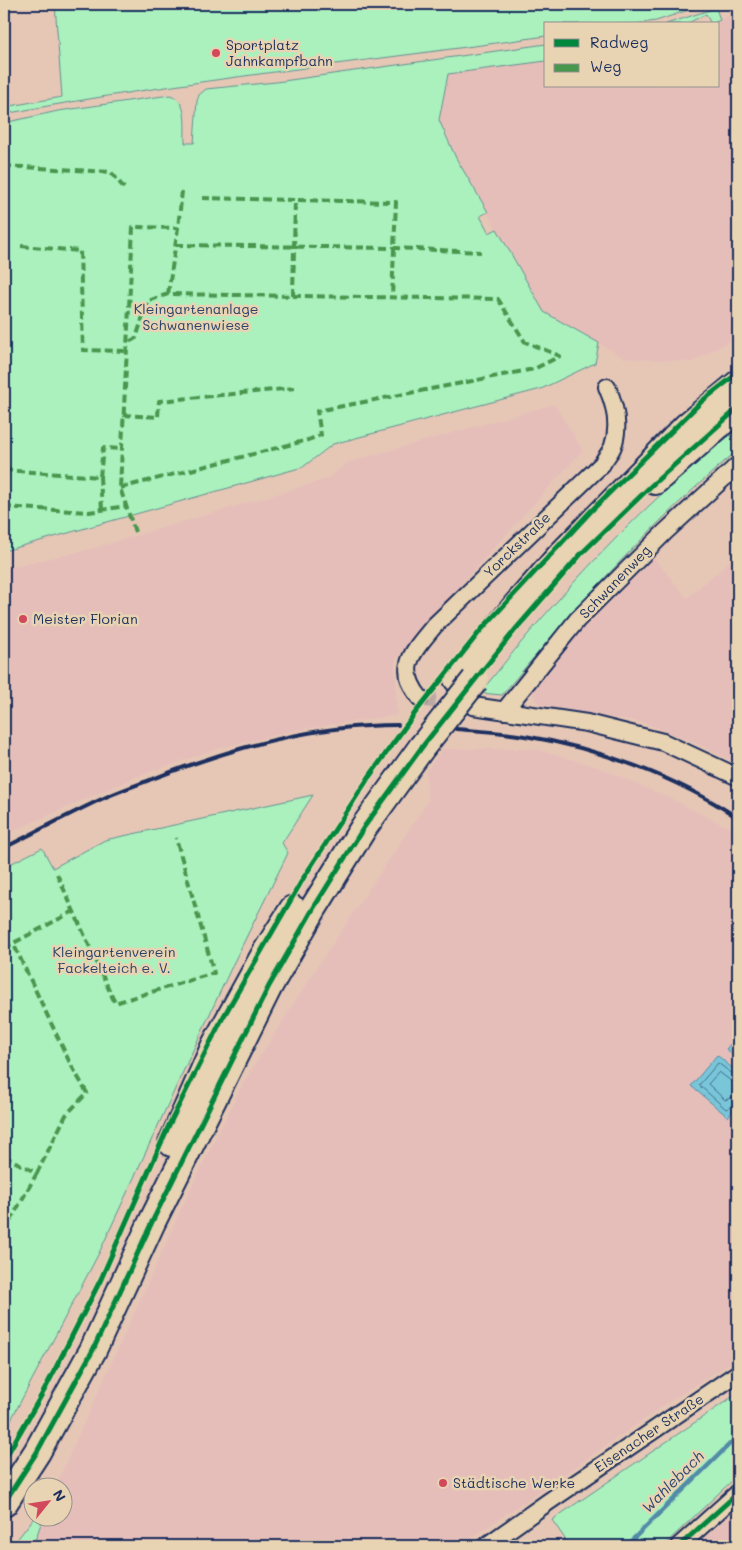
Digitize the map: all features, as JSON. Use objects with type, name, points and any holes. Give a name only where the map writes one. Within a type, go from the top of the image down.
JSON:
[{"type":"main road","points":[[4,1478],[51,1397],[78,1343],[215,1046],[266,952],[366,799],[414,747],[466,679],[516,606],[560,556],[687,426],[738,384]]},
{"type":"main road","points":[[466,679],[515,630],[581,554],[652,485],[738,408]]},
{"type":"main road","points":[[4,1503],[37,1452],[93,1350],[152,1222],[269,986],[313,909],[414,747]]},
{"type":"street","name":"Yorckstraße","points":[[420,698],[412,687],[407,672],[409,660],[414,651],[434,626],[602,464],[613,447],[616,424],[615,404],[607,387]]},
{"type":"street","name":"Schwanenweg","points":[[504,711],[584,613],[665,532],[738,465]]},
{"type":"street","points":[[473,706],[587,723],[663,742],[738,776]]},
{"type":"street","name":"Eisenacher Straße","points":[[486,1546],[738,1373]]},
{"type":"street","points":[[679,1546],[738,1493]]},
{"type":"shaded area","points":[[738,11],[738,337],[692,362],[624,358],[544,312],[456,158],[439,120],[448,74],[544,61],[544,88],[720,88],[720,22],[716,22]]},
{"type":"shaded area","points":[[554,404],[583,450],[416,634],[395,661],[397,715],[297,730],[217,749],[136,777],[4,835],[4,569],[94,548],[327,479],[349,462]]},
{"type":"shaded area","points":[[651,554],[687,598],[738,554],[738,764],[697,744],[645,723],[540,705],[535,700],[532,691],[538,679]]},
{"type":"shaded area","points":[[442,749],[535,749],[598,767],[676,801],[738,832],[738,1358],[677,1397],[460,1546],[33,1546],[39,1528],[72,1528],[72,1478],[59,1478],[190,1190],[242,1085],[317,967],[428,801],[426,771]]},
{"type":"shaded area","points":[[738,1509],[738,1546],[695,1546]]},
{"type":"green space","name":"Sportplatz Jahnkampfbahn","points":[[55,4],[706,4],[656,21],[544,22],[544,36],[206,81],[4,114],[4,107],[62,97]]},
{"type":"green space","points":[[716,8],[720,20],[710,22],[706,14],[690,22],[672,22]]},
{"type":"green space","name":"Kleingartenanlage Schwanenwiese","points":[[544,44],[544,61],[448,74],[439,120],[456,158],[488,212],[480,216],[489,233],[497,229],[544,312],[599,343],[595,363],[541,389],[333,444],[303,467],[4,551],[4,123],[58,111],[170,95],[176,98],[183,108],[185,143],[194,143],[197,101],[199,95],[206,89],[276,82]]},
{"type":"green space","points":[[738,429],[738,450],[675,507],[615,567],[557,630],[502,695],[480,693],[542,618],[617,537],[688,470]]},
{"type":"green space","name":"Kleingartenverein Fackelteich e. V.","points":[[313,795],[282,843],[288,853],[233,964],[99,1253],[4,1433],[4,867],[42,848],[53,868],[105,840]]},
{"type":"green space","points":[[738,1393],[738,1475],[663,1546],[570,1546],[552,1520]]},
{"type":"green space","points":[[26,1528],[39,1528],[33,1546],[12,1546]]},
{"type":"water","points":[[738,1035],[738,1060],[726,1049]]},
{"type":"water","points":[[717,1055],[738,1073],[738,1104],[728,1117],[691,1086]]},
{"type":"waterway","name":"Wahlebach","points":[[626,1546],[738,1436]]},
{"type":"tunnel","points":[[420,698],[464,705]]},
{"type":"railway","points":[[4,848],[106,797],[215,757],[274,740],[304,734],[366,726],[398,725]]},
{"type":"railway","points":[[456,729],[525,736],[553,741],[608,756],[663,777],[714,803],[738,818]]},
{"type":"marked path","points":[[4,166],[111,172],[124,188]]},
{"type":"marked path","points":[[168,294],[182,191]]},
{"type":"marked path","points":[[202,198],[396,202],[392,297]]},
{"type":"marked path","points":[[293,296],[295,200]]},
{"type":"marked path","points":[[135,532],[120,488],[133,227],[178,228]]},
{"type":"marked path","points":[[176,245],[394,248],[481,252]]},
{"type":"marked path","points":[[21,246],[80,251],[83,350],[127,351]]},
{"type":"marked path","points":[[120,488],[308,440],[321,435],[317,411],[534,369],[560,356],[525,342],[498,299],[168,294],[148,301],[136,338],[127,343]]},
{"type":"marked path","points":[[123,415],[158,417],[159,401],[295,388]]},
{"type":"marked path","points":[[4,470],[100,477],[103,448],[121,449]]},
{"type":"marked path","points":[[100,477],[102,510]]},
{"type":"marked path","points":[[4,507],[89,512],[126,506]]},
{"type":"marked path","points":[[57,874],[115,1003],[214,973],[176,838]]},
{"type":"marked path","points":[[4,948],[74,911]]},
{"type":"marked path","points":[[4,1156],[37,1173],[66,1115],[87,1093],[69,1061],[13,943]]},
{"type":"marked path","points":[[4,1232],[37,1173]]},
{"type":"cycle path","points":[[4,1460],[45,1389],[101,1279],[169,1125],[221,1021],[304,877],[369,777],[415,713],[481,630],[591,511],[702,401],[738,373]]},
{"type":"cycle path","points":[[4,1503],[37,1452],[93,1350],[152,1222],[269,986],[313,909],[364,827],[422,747],[475,680],[515,630],[581,554],[652,485],[738,408]]},
{"type":"cycle path","points":[[679,1546],[738,1493]]},
{"type":"place","name":"Sportplatz Jahnkampfbahn","points":[[216,53]]},
{"type":"place","name":"Meister Florian","points":[[23,619]]},
{"type":"place","name":"Städtische Werke","points":[[443,1483]]}]
